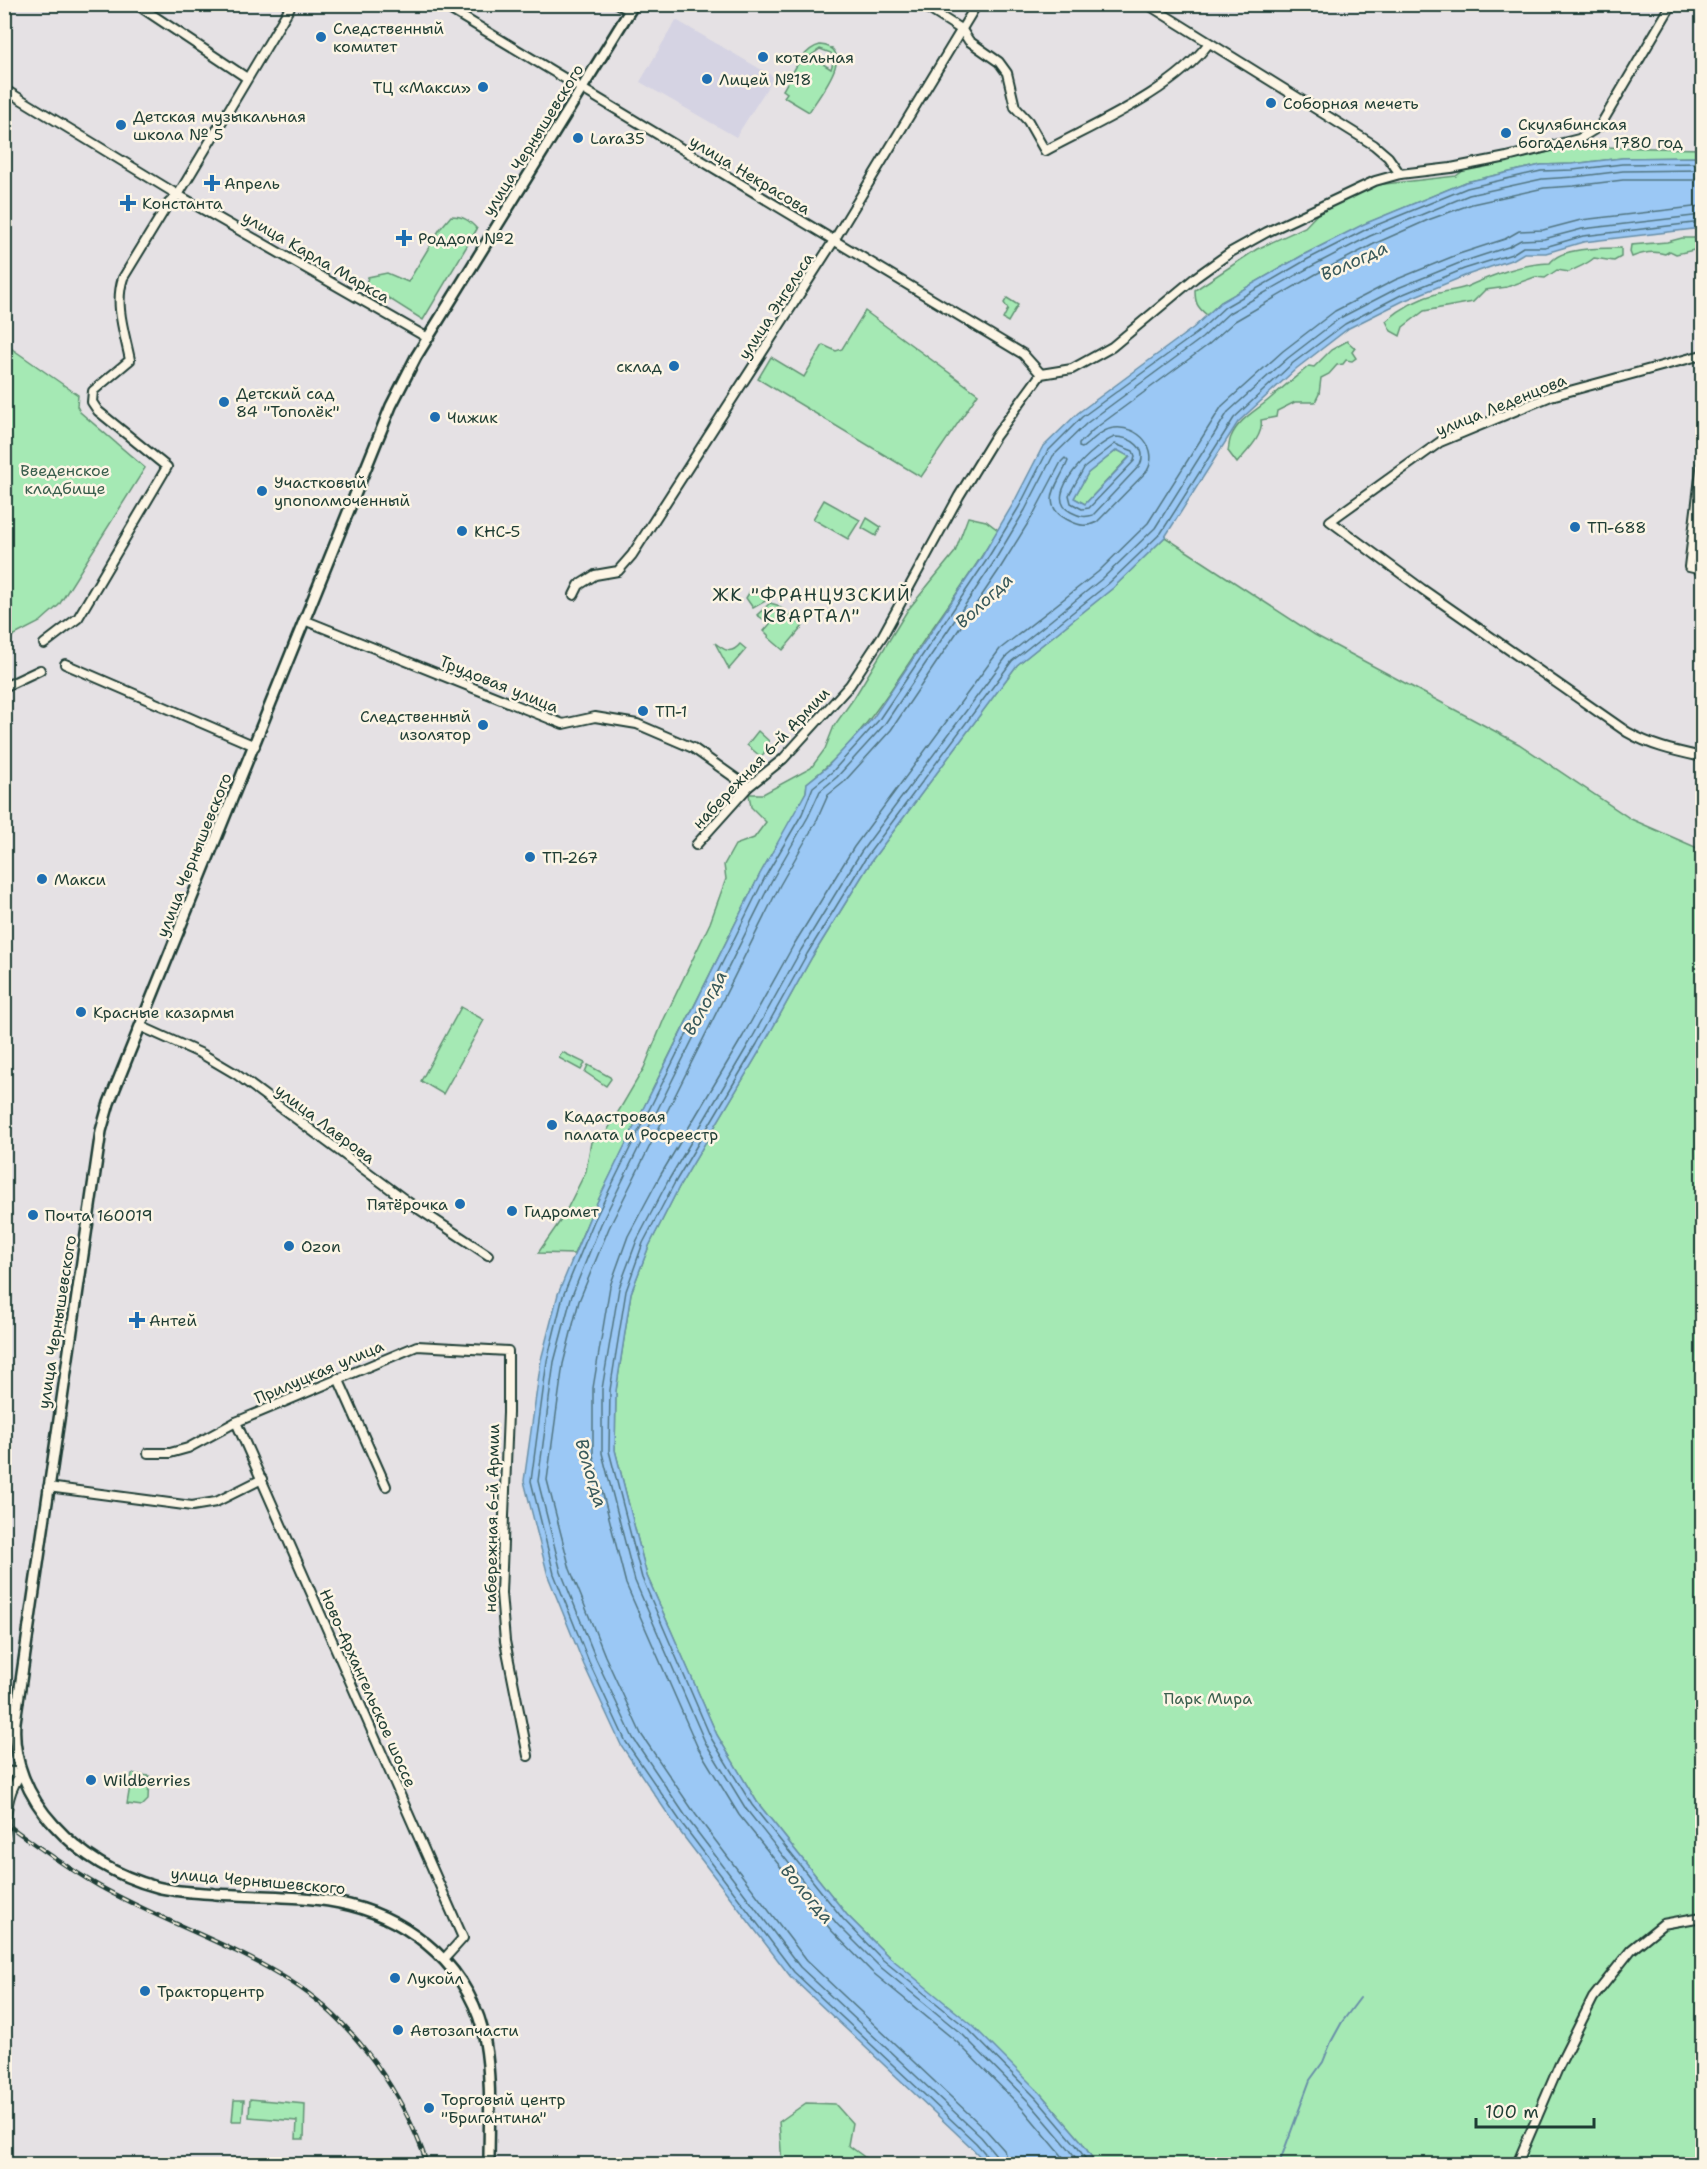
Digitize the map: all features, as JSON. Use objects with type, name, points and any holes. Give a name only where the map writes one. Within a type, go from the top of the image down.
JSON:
[{"type":"main road","name":"улица Чернышевского","points":[[489,2164],[488,2068],[485,2040],[473,2003],[444,1959],[421,1938],[391,1919],[367,1909],[341,1902],[315,1899],[189,1892],[159,1887],[130,1878],[98,1863],[66,1839],[35,1801],[16,1753],[15,1722],[101,1131],[109,1104],[391,406],[429,338],[632,8]]},
{"type":"street","points":[[136,4],[247,78]]},
{"type":"street","points":[[44,644],[78,618],[167,467],[94,408],[93,391],[130,360],[119,305],[120,287],[124,276],[168,204],[178,195],[292,4]]},
{"type":"street","name":"улица Некрасова","points":[[441,4],[833,242],[1023,354],[1041,374]]},
{"type":"street","points":[[618,4],[632,8]]},
{"type":"street","points":[[921,4],[962,30],[969,41],[999,63],[1007,74],[1016,107],[1028,121],[1045,151],[1131,105],[1173,78],[1200,55],[1209,43]]},
{"type":"street","name":"улица Энгельса","points":[[574,595],[579,585],[595,575],[618,571],[632,555],[833,242],[977,4]]},
{"type":"street","points":[[1147,4],[1374,145],[1388,157],[1400,174]]},
{"type":"street","points":[[1041,374],[1072,369],[1112,347],[1196,277],[1231,252],[1267,232],[1375,181],[1400,174],[1451,168],[1507,157],[1579,138],[1600,126],[1672,4]]},
{"type":"street","name":"улица Карла Маркса","points":[[4,90],[178,195],[429,338]]},
{"type":"street","name":"улица Леденцова","points":[[1702,355],[1551,396],[1440,442],[1330,521],[1422,589],[1627,732],[1665,749],[1702,757]]},
{"type":"street","name":"набережная 6-й Армии","points":[[696,844],[748,787],[783,759],[850,685],[889,625],[959,496],[995,437],[1041,374]]},
{"type":"street","points":[[1702,461],[1689,567],[1702,570]]},
{"type":"street","name":"Трудовая улица","points":[[304,620],[563,724],[595,717],[637,724],[693,748],[748,787]]},
{"type":"street","points":[[65,664],[255,746]]},
{"type":"street","points":[[4,687],[40,670]]},
{"type":"street","name":"улица Лаврова","points":[[140,1026],[202,1054],[236,1074],[408,1202],[488,1255]]},
{"type":"street","name":"Прилуцкая улица","points":[[148,1453],[170,1453],[188,1448],[236,1422],[417,1346],[508,1351]]},
{"type":"street","name":"набережная 6-й Армии","points":[[508,1351],[501,1593],[505,1641],[528,1756]]},
{"type":"street","points":[[338,1378],[386,1486]]},
{"type":"street","name":"Ново-Архангельское шоссе","points":[[236,1422],[464,1938],[444,1959]]},
{"type":"street","points":[[48,1487],[192,1506],[216,1502],[262,1479]]},
{"type":"street","points":[[4,1771],[22,1773]]},
{"type":"street","points":[[4,1837],[8,1798],[16,1780],[22,1773]]},
{"type":"street","points":[[1516,2164],[1559,2066],[1593,1998],[1631,1950],[1663,1924],[1702,1917]]},
{"type":"shaded area","name":"Лицей №18","points":[[676,20],[774,77],[736,137],[640,82]]},
{"type":"shaded area","points":[[352,2158],[414,2162],[415,2164],[352,2164]]},
{"type":"green space","points":[[820,45],[831,48],[836,55],[836,64],[827,85],[809,112],[784,97],[787,93],[783,90],[798,63],[814,47]],"holes":[[[820,49],[831,53],[834,59],[831,69],[810,56]]]},
{"type":"green space","points":[[1566,148],[1702,149],[1702,157],[1622,158],[1541,165],[1466,182],[1365,224],[1305,254],[1221,302],[1207,315],[1197,304],[1195,290],[1257,249],[1305,227],[1325,206],[1345,197],[1376,185],[1456,176],[1467,168],[1493,165]]},
{"type":"green space","points":[[451,216],[466,219],[477,229],[423,320],[366,284],[368,277],[387,273],[408,282],[440,229]]},
{"type":"green space","points":[[1682,238],[1702,238],[1702,255],[1694,250],[1676,254],[1670,251],[1665,254],[1648,253],[1632,257],[1630,252],[1631,245],[1667,242]]},
{"type":"green space","points":[[1621,248],[1621,257],[1614,261],[1594,258],[1569,272],[1557,270],[1545,278],[1535,277],[1507,287],[1485,290],[1473,302],[1424,311],[1403,327],[1400,336],[1391,331],[1386,321],[1404,308],[1425,298],[1466,287],[1507,271],[1528,265],[1550,263],[1563,254],[1573,251]]},
{"type":"green space","points":[[1007,298],[1018,305],[1008,322],[1003,319],[1008,309],[1004,303]]},
{"type":"green space","points":[[865,311],[978,394],[921,477],[758,379],[771,357],[804,377],[823,345],[836,351],[842,349]]},
{"type":"green space","points":[[1347,341],[1355,348],[1352,352],[1356,358],[1337,365],[1329,374],[1321,378],[1319,394],[1315,402],[1295,402],[1277,411],[1276,417],[1261,420],[1260,432],[1237,463],[1228,451],[1230,439],[1239,425],[1309,366],[1314,367],[1331,350]]},
{"type":"green space","name":"Введенское кладбище","points":[[5,344],[78,395],[77,406],[80,412],[145,468],[59,605],[40,622],[5,640]]},
{"type":"green space","points":[[1117,450],[1130,456],[1085,504],[1074,498],[1088,473]]},
{"type":"green space","points":[[824,500],[860,520],[848,539],[813,519]]},
{"type":"green space","points":[[968,517],[986,521],[998,530],[873,715],[842,751],[807,783],[806,792],[760,874],[589,1219],[574,1254],[538,1253],[563,1217],[586,1171],[591,1142],[607,1131],[644,1068],[664,1019],[710,923],[726,879],[724,865],[735,845],[754,838],[766,822],[751,807],[749,794],[763,794],[811,768],[825,749],[834,726],[854,698],[907,611],[955,552]]},
{"type":"green space","points":[[867,518],[881,527],[876,536],[862,528]]},
{"type":"green space","name":"Парк Мира","points":[[1165,537],[1315,635],[1519,744],[1631,819],[1702,850],[1702,2164],[1096,2164],[1081,2141],[1040,2093],[887,1955],[847,1915],[757,1802],[717,1735],[647,1576],[615,1450],[616,1391],[631,1293],[649,1246],[679,1187],[812,957],[872,860],[1017,665],[1113,588]]},
{"type":"green space","points":[[752,588],[769,599],[753,608],[746,598]]},
{"type":"green space","points":[[770,603],[777,605],[803,626],[783,650],[764,631],[770,624],[757,615]]},
{"type":"green space","points":[[715,643],[728,650],[740,644],[746,649],[729,669]]},
{"type":"green space","points":[[758,731],[769,741],[761,757],[747,745]]},
{"type":"green space","points":[[461,1007],[484,1020],[443,1094],[421,1081]]},
{"type":"green space","points":[[562,1052],[585,1063],[581,1070],[559,1058]]},
{"type":"green space","points":[[588,1065],[610,1077],[606,1086],[585,1072]]},
{"type":"green space","points":[[132,1774],[149,1776],[148,1800],[142,1806],[127,1804]]},
{"type":"green space","points":[[250,2099],[305,2104],[304,2139],[296,2139],[297,2121],[249,2117]]},
{"type":"green space","points":[[234,2100],[244,2100],[242,2121],[232,2121]]},
{"type":"green space","points":[[806,2103],[835,2104],[852,2123],[848,2145],[870,2164],[782,2164],[779,2122]]},
{"type":"water","name":"Вологда","points":[[1702,157],[1702,228],[1583,242],[1546,253],[1524,253],[1514,259],[1403,301],[1349,328],[1297,368],[1238,422],[1165,537],[1113,588],[1017,665],[872,860],[812,957],[679,1187],[649,1246],[631,1293],[616,1391],[615,1450],[647,1576],[717,1735],[757,1802],[847,1915],[887,1955],[972,2025],[1040,2093],[1081,2141],[1096,2164],[987,2164],[790,1976],[678,1829],[621,1745],[584,1665],[548,1576],[524,1481],[541,1360],[558,1294],[589,1219],[760,874],[806,792],[807,783],[827,767],[873,718],[981,558],[1042,448],[1078,413],[1193,328],[1221,302],[1305,254],[1364,224],[1466,182],[1541,165],[1622,158]],"holes":[[[1117,450],[1130,457],[1085,504],[1074,498],[1088,473]]]},
{"type":"waterway","points":[[1279,2164],[1310,2080],[1323,2062],[1342,2022],[1360,1998]]},
{"type":"railway","points":[[4,1822],[51,1856],[99,1886],[244,1955],[313,1997],[335,2017],[374,2061],[405,2112],[427,2164]]},
{"type":"place","name":"Следственный комитет","points":[[321,37]]},
{"type":"place","name":"котельная","points":[[763,57]]},
{"type":"place","name":"Лицей №18","points":[[707,79]]},
{"type":"place","name":"ТЦ «Макси»","points":[[483,87]]},
{"type":"place","name":"Соборная мечеть","points":[[1271,103]]},
{"type":"place","name":"Детская музыкальная школа № 5","points":[[121,125]]},
{"type":"place","name":"Скулябинская богадельня 1780 год","points":[[1506,133]]},
{"type":"place","name":"Lara35","points":[[578,138]]},
{"type":"place","name":"Апрель","points":[[212,183]]},
{"type":"place","name":"Константа","points":[[128,203]]},
{"type":"place","name":"Роддом №2","points":[[404,238]]},
{"type":"place","name":"склад","points":[[674,366]]},
{"type":"place","name":"Детский сад 84 \"Тополёк\"","points":[[224,402]]},
{"type":"place","name":"Чижик","points":[[435,417]]},
{"type":"place","name":"Участковый упополмоченный","points":[[262,491]]},
{"type":"place","name":"ТП-688","points":[[1575,527]]},
{"type":"place","name":"КНС-5","points":[[462,531]]},
{"type":"place","name":"ТП-1","points":[[643,711]]},
{"type":"place","name":"Следственный изолятор","points":[[483,725]]},
{"type":"place","name":"ТП-267","points":[[530,857]]},
{"type":"place","name":"Макси","points":[[42,879]]},
{"type":"place","name":"Красные казармы","points":[[81,1012]]},
{"type":"place","name":"Кадастровая палата и Росреестр","points":[[552,1125]]},
{"type":"place","name":"Пятёрочка","points":[[460,1204]]},
{"type":"place","name":"Гидромет","points":[[512,1211]]},
{"type":"place","name":"Почта 160019","points":[[33,1215]]},
{"type":"place","name":"Ozon","points":[[289,1246]]},
{"type":"place","name":"Антей","points":[[137,1320]]},
{"type":"place","name":"Wildberries","points":[[91,1780]]},
{"type":"place","name":"Лукойл","points":[[395,1978]]},
{"type":"place","name":"Тракторцентр","points":[[145,1991]]},
{"type":"place","name":"Автозапчасти","points":[[398,2030]]},
{"type":"place","name":"Торговый центр \"Бригантина\"","points":[[429,2108]]},
{"type":"district","name":"ЖК \"ФРАНЦУЗСКИЙ КВАРТАЛ\"","points":[[812,605]]}]
